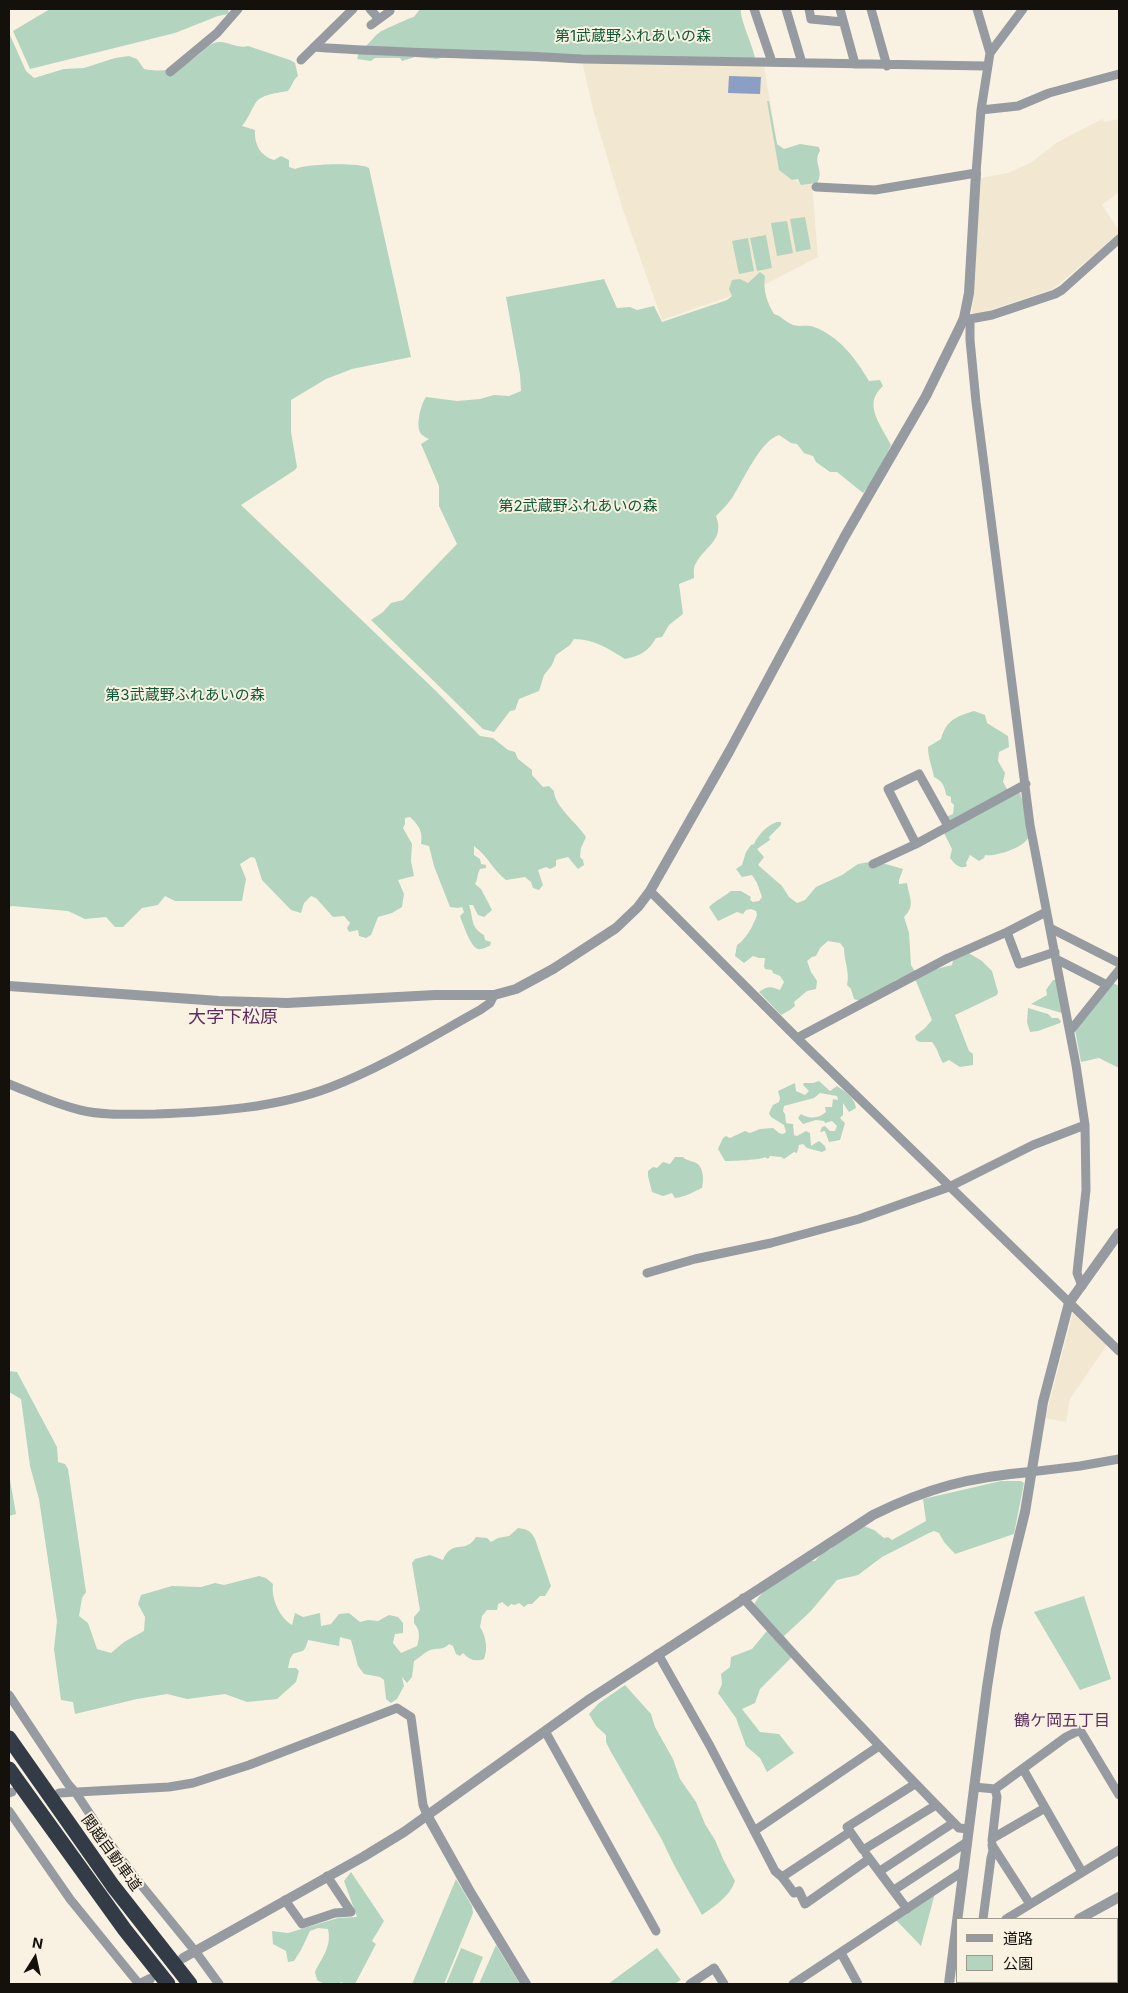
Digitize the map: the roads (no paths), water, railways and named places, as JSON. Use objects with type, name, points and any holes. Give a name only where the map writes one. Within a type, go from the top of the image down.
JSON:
[{"type":"highway","name":"関越自動車道","points":[[9,1738],[113,1886],[190,1984]]},
{"type":"highway","points":[[9,1769],[125,1930],[168,1984]]},
{"type":"street","points":[[170,72],[217,33],[238,9]]},
{"type":"street","points":[[301,60],[353,9]]},
{"type":"street","points":[[370,9],[379,19]]},
{"type":"street","points":[[754,9],[772,62]]},
{"type":"street","points":[[786,9],[802,63]]},
{"type":"street","points":[[809,9],[811,19],[843,22]]},
{"type":"street","points":[[840,9],[855,64]]},
{"type":"street","points":[[871,9],[887,66]]},
{"type":"street","points":[[977,9],[990,53]]},
{"type":"street","points":[[1023,9],[990,53],[986,66],[976,173],[967,318],[1030,825],[1056,955],[1085,1125],[1086,1190],[1077,1273],[1082,1286]]},
{"type":"street","points":[[371,25],[390,10]]},
{"type":"street","points":[[314,48],[529,55],[582,59],[887,66],[986,66]]},
{"type":"street","points":[[981,110],[1018,106],[1049,93],[1119,74]]},
{"type":"street","points":[[816,187],[875,190],[976,173]]},
{"type":"street","points":[[967,318],[992,315],[1055,294],[1062,290],[1119,239]]},
{"type":"street","points":[[9,986],[219,1001],[287,1003],[435,995],[494,995],[516,989],[546,973],[616,928],[638,907],[650,891],[730,750],[846,536],[926,396],[967,318]]},
{"type":"street","points":[[916,844],[888,789],[919,774],[948,826]]},
{"type":"street","points":[[873,864],[916,844],[1026,784]]},
{"type":"street","points":[[650,891],[796,1038],[1119,1351]]},
{"type":"street","points":[[796,1038],[948,958],[1007,932],[1046,912]]},
{"type":"street","points":[[1050,928],[1119,963]]},
{"type":"street","points":[[1007,932],[1019,964],[1056,955],[1107,985]]},
{"type":"street","points":[[1070,1032],[1119,970]]},
{"type":"street","points":[[9,1084],[53,1102],[105,1114],[229,1110],[259,1105],[304,1096],[332,1087],[359,1075],[480,1010],[490,1003],[494,995]]},
{"type":"street","points":[[647,1273],[695,1259],[771,1243],[859,1219],[949,1187],[1033,1145],[1085,1125]]},
{"type":"street","points":[[957,1918],[986,1687],[996,1630],[1021,1531],[1043,1402],[1069,1303],[1119,1233]]},
{"type":"street","points":[[183,1958],[371,1852],[658,1654],[873,1515],[920,1493],[955,1483],[992,1476],[1080,1466],[1119,1459]]},
{"type":"street","points":[[743,1598],[915,1784],[953,1823],[959,1828],[968,1829]]},
{"type":"street","points":[[658,1654],[710,1746],[775,1871],[782,1877],[794,1894],[799,1892],[806,1904],[869,1859]]},
{"type":"street","points":[[9,1695],[103,1834],[219,1984]]},
{"type":"street","points":[[59,1793],[193,1784],[249,1765],[397,1708],[411,1717],[423,1805],[427,1815],[469,1890],[526,1984]]},
{"type":"street","points":[[974,1787],[996,1789],[1066,1737],[1080,1730],[1119,1795]]},
{"type":"street","points":[[545,1731],[656,1931]]},
{"type":"street","points":[[754,1831],[879,1746]]},
{"type":"street","points":[[1023,1769],[1082,1872]]},
{"type":"street","points":[[907,1909],[846,1828],[915,1784]]},
{"type":"street","points":[[983,1918],[993,1851],[996,1789]]},
{"type":"street","points":[[863,1850],[936,1805]]},
{"type":"street","points":[[992,1842],[1045,1808]]},
{"type":"street","points":[[9,1811],[70,1899],[143,1983]]},
{"type":"street","points":[[880,1871],[953,1823]]},
{"type":"street","points":[[782,1877],[850,1832]]},
{"type":"street","points":[[894,1890],[966,1842]]},
{"type":"street","points":[[992,1842],[1030,1904]]},
{"type":"street","points":[[1008,1918],[1119,1850]]},
{"type":"street","points":[[793,1984],[962,1872]]},
{"type":"street","points":[[285,1900],[302,1924],[335,1913],[351,1912],[328,1876]]},
{"type":"street","points":[[1081,1918],[1119,1897]]},
{"type":"street","points":[[949,1984],[956,1924]]},
{"type":"street","points":[[841,1953],[858,1984]]},
{"type":"street","points":[[690,1984],[714,1968],[724,1984]]},
{"type":"water","points":[[729,76],[761,77],[760,94],[728,93]]},
{"type":"district","name":"大字下松原","points":[[233,1018]]},
{"type":"district","name":"鶴ケ岡五丁目","points":[[1062,1721]]},
{"type":"park label","name":"第1武蔵野ふれあいの森","points":[[633,36]]},
{"type":"park label","name":"第2武蔵野ふれあいの森","points":[[578,506]]},
{"type":"park label","name":"第3武蔵野ふれあいの森","points":[[185,695]]}]
